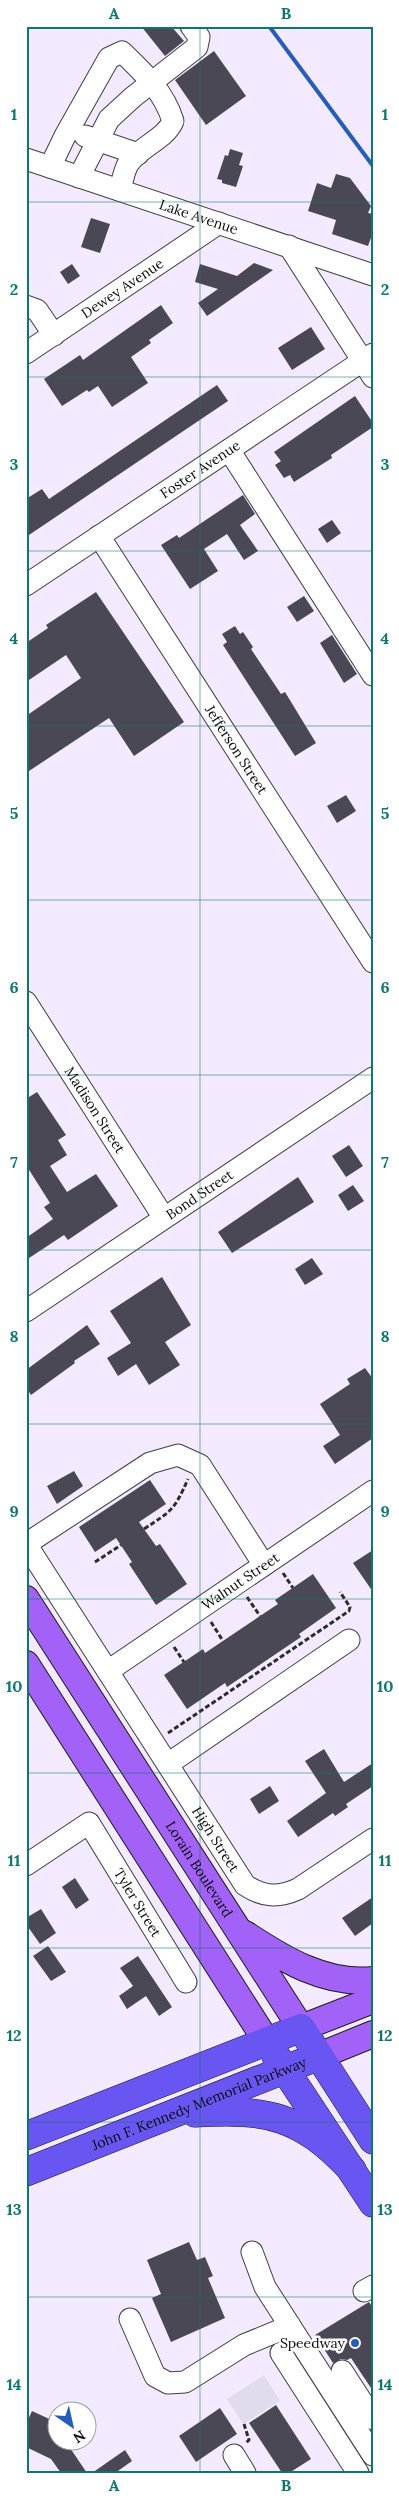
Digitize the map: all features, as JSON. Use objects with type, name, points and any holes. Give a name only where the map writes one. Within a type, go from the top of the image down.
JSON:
[{"type":"highway","points":[[26,2136],[301,2028]]},
{"type":"highway","name":"Lorain Boulevard","points":[[301,2028],[373,2140]]},
{"type":"highway","points":[[267,2042],[373,2203]]},
{"type":"highway","name":"John F. Kennedy Memorial Parkway","points":[[26,2172],[319,2056]]},
{"type":"highway","points":[[173,2114],[240,2111],[272,2116],[302,2128],[329,2146],[352,2170]]},
{"type":"main road","name":"Lorain Boulevard","points":[[26,1599],[301,2028]]},
{"type":"main road","points":[[26,1664],[267,2042]]},
{"type":"main road","points":[[238,1930],[299,1967],[332,1977],[373,1980]]},
{"type":"main road","points":[[301,2028],[373,2000]]},
{"type":"main road","name":"John F. Kennedy Memorial Parkway","points":[[319,2056],[373,2034]]},
{"type":"street","points":[[79,176],[109,119],[152,81],[197,47],[199,37],[191,26]]},
{"type":"street","points":[[50,167],[68,130],[109,58],[116,53],[122,52],[152,81],[169,108],[173,121],[170,128],[138,154],[128,165],[120,190]]},
{"type":"street","points":[[68,130],[138,154]]},
{"type":"street","name":"Lake Avenue","points":[[26,159],[373,275]]},
{"type":"street","name":"Dewey Avenue","points":[[26,353],[219,223]]},
{"type":"street","points":[[289,246],[369,364]]},
{"type":"street","points":[[26,306],[38,310],[54,334]]},
{"type":"street","name":"Foster Avenue","points":[[26,585],[229,450],[369,364]]},
{"type":"street","points":[[229,450],[373,675]]},
{"type":"street","name":"Jefferson Street","points":[[99,536],[373,962]]},
{"type":"street","name":"Madison Street","points":[[26,1002],[164,1218]]},
{"type":"street","name":"Bond Street","points":[[26,1311],[373,1078]]},
{"type":"street","points":[[108,1671],[26,1544],[150,1463],[178,1455],[200,1465],[273,1567]]},
{"type":"street","name":"Walnut Street","points":[[108,1671],[273,1567],[373,1491]]},
{"type":"street","points":[[168,1764],[349,1640]]},
{"type":"street","name":"High Street","points":[[108,1671],[245,1885],[257,1893],[271,1896],[285,1895],[298,1889],[373,1839]]},
{"type":"street","name":"Tyler Street","points":[[26,1865],[89,1823],[186,1982]]},
{"type":"street","points":[[252,2252],[265,2287],[373,2455]]},
{"type":"street","points":[[130,2320],[155,2376],[168,2383],[185,2382],[244,2345],[290,2326]]},
{"type":"street","points":[[281,2353],[358,2473]]},
{"type":"street","points":[[342,2371],[373,2419]]},
{"type":"street","points":[[234,2455],[245,2473]]},
{"type":"path","points":[[144,1530],[173,1510],[185,1486]]},
{"type":"path","points":[[96,1562],[121,1545]]},
{"type":"path","points":[[273,1567],[293,1588]]},
{"type":"path","points":[[163,1736],[349,1611],[350,1607],[340,1592]]},
{"type":"path","points":[[245,1594],[260,1616]]},
{"type":"path","points":[[209,1620],[223,1641]]},
{"type":"path","points":[[173,1644],[184,1662]]},
{"type":"path","points":[[244,2424],[249,2440]]},
{"type":"shaded area","points":[[264,2375],[280,2401],[243,2424],[227,2399]]},
{"type":"building","points":[[141,26],[171,26],[184,41],[165,56]]},
{"type":"building","points":[[214,51],[246,96],[206,125],[175,80]]},
{"type":"building","points":[[230,149],[243,153],[239,165],[243,166],[236,187],[222,183],[222,180],[217,179],[225,155],[228,156]]},
{"type":"building","points":[[336,174],[350,178],[371,206],[368,213],[373,214],[373,232],[368,246],[332,234],[336,220],[308,211],[317,183],[331,188]]},
{"type":"building","points":[[91,218],[110,224],[100,253],[81,247]]},
{"type":"building","points":[[254,263],[273,270],[207,316],[198,303],[218,289],[195,282],[200,264],[237,276]]},
{"type":"building","points":[[72,264],[80,276],[68,284],[60,272]]},
{"type":"building","points":[[161,305],[173,323],[149,340],[151,343],[131,357],[148,383],[112,407],[98,386],[89,392],[87,390],[62,406],[44,379],[80,355],[83,360]]},
{"type":"building","points":[[311,327],[325,349],[292,370],[278,348]]},
{"type":"building","points":[[217,385],[228,401],[26,537],[26,499],[42,489],[49,499]]},
{"type":"building","points":[[355,396],[373,423],[373,427],[331,455],[332,458],[294,482],[290,475],[284,478],[275,465],[281,461],[274,452]]},
{"type":"building","points":[[243,495],[255,514],[240,525],[258,551],[244,560],[227,534],[204,549],[218,571],[190,589],[161,545],[177,535],[179,538]]},
{"type":"building","points":[[332,520],[341,533],[327,543],[318,529]]},
{"type":"building","points":[[96,592],[184,722],[134,756],[109,718],[26,773],[26,716],[81,678],[66,655],[26,682],[26,643],[48,628],[46,625]]},
{"type":"building","points":[[304,596],[314,611],[297,622],[287,607]]},
{"type":"building","points":[[235,626],[240,634],[243,632],[253,647],[251,649],[281,694],[285,692],[316,743],[295,756],[223,645],[227,642],[222,634]]},
{"type":"building","points":[[332,635],[357,674],[344,683],[320,643]]},
{"type":"building","points":[[346,795],[356,811],[337,823],[327,806]]},
{"type":"building","points":[[37,1092],[66,1135],[58,1140],[67,1155],[50,1166],[67,1192],[96,1174],[118,1206],[68,1240],[64,1235],[26,1260],[26,1238],[53,1219],[44,1207],[50,1203],[26,1165],[26,1099]]},
{"type":"building","points":[[349,1145],[363,1166],[346,1177],[332,1156]]},
{"type":"building","points":[[298,1177],[314,1202],[232,1253],[218,1232]]},
{"type":"building","points":[[353,1185],[364,1201],[348,1211],[338,1195]]},
{"type":"building","points":[[312,1258],[323,1274],[305,1285],[295,1269]]},
{"type":"building","points":[[162,1277],[191,1325],[165,1342],[180,1365],[149,1385],[136,1364],[118,1376],[107,1358],[131,1343],[110,1311]]},
{"type":"building","points":[[87,1325],[100,1344],[74,1361],[75,1363],[31,1395],[26,1387],[26,1370]]},
{"type":"building","points":[[365,1368],[373,1379],[373,1438],[335,1464],[323,1446],[340,1435],[320,1404],[350,1384],[347,1379]]},
{"type":"building","points":[[74,1471],[83,1486],[57,1504],[47,1486]]},
{"type":"building","points":[[150,1480],[166,1504],[139,1522],[156,1546],[160,1544],[187,1584],[156,1605],[129,1564],[132,1562],[116,1538],[95,1552],[79,1527]]},
{"type":"building","points":[[373,1550],[373,1592],[353,1563]]},
{"type":"building","points":[[313,1574],[336,1608],[299,1634],[301,1637],[227,1687],[225,1683],[187,1709],[164,1675],[203,1649],[205,1653],[278,1604],[275,1600]]},
{"type":"building","points":[[324,1749],[344,1782],[373,1763],[373,1786],[346,1804],[348,1807],[335,1816],[333,1813],[298,1837],[287,1821],[326,1793],[305,1761]]},
{"type":"building","points":[[270,1786],[279,1801],[259,1814],[250,1799]]},
{"type":"building","points":[[75,1878],[89,1900],[76,1909],[62,1887]]},
{"type":"building","points":[[373,1897],[373,1923],[355,1936],[342,1918]]},
{"type":"building","points":[[41,1909],[56,1933],[40,1944],[26,1924],[26,1918]]},
{"type":"building","points":[[48,1946],[66,1972],[51,1981],[33,1956]]},
{"type":"building","points":[[138,1956],[172,2007],[159,2016],[146,1996],[127,2009],[119,1996],[133,1986],[120,1968]]},
{"type":"building","points":[[189,2242],[197,2260],[205,2257],[213,2276],[208,2278],[225,2318],[171,2342],[152,2298],[161,2294],[147,2260]]},
{"type":"building","points":[[369,2302],[373,2308],[373,2391],[351,2358],[347,2360],[341,2359],[333,2363],[315,2335]]},
{"type":"building","points":[[276,2405],[311,2459],[289,2473],[282,2473],[249,2423]]},
{"type":"building","points":[[220,2408],[237,2434],[196,2462],[179,2436]]},
{"type":"building","points":[[32,2411],[48,2418],[48,2452],[73,2452],[87,2473],[61,2473],[51,2459],[26,2447],[26,2424]]},
{"type":"building","points":[[125,2450],[132,2461],[115,2473],[92,2473]]},
{"type":"railway","points":[[269,26],[373,166]]},
{"type":"place","name":"Speedway","points":[[355,2343]]}]
